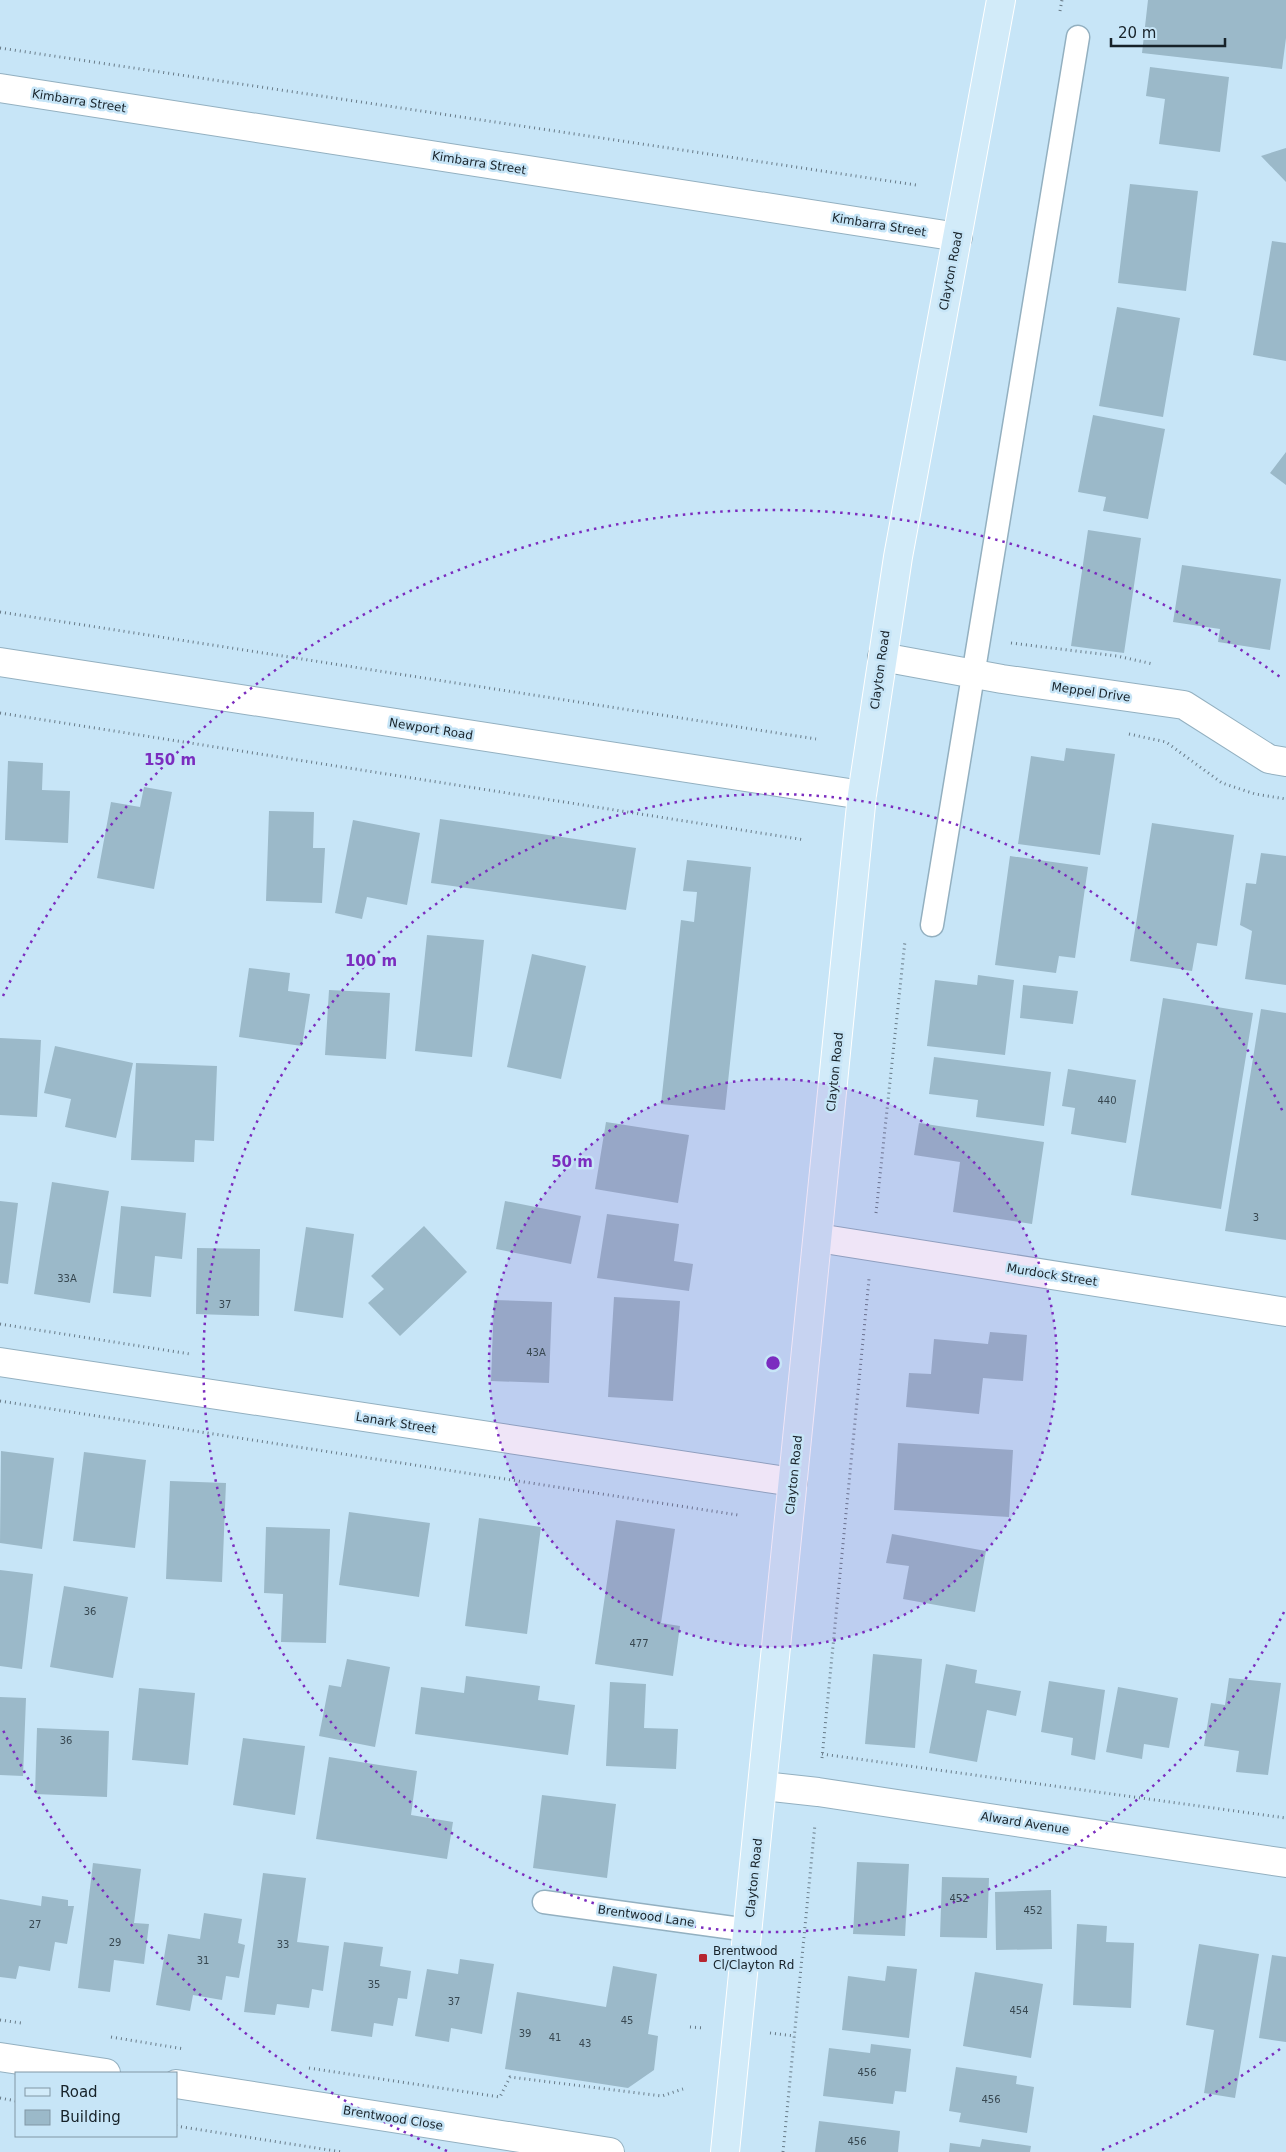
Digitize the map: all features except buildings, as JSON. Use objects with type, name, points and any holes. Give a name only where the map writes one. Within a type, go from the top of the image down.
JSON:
[{"type":"main road","name":"Clayton Road","points":[[725,2152],[764,1786],[862,795],[898,557],[1001,0]]},
{"type":"street","name":"Kimbarra Street","points":[[0,88],[958,237]]},
{"type":"street","name":"Meppel Drive","points":[[882,657],[972,674],[1184,705],[1269,759],[1286,762]]},
{"type":"street","name":"Newport Road","points":[[0,662],[862,795]]},
{"type":"street","name":"Murdock Street","points":[[818,1238],[1286,1312]]},
{"type":"street","name":"Lanark Street","points":[[0,1362],[793,1482]]},
{"type":"street","name":"Alward Avenue","points":[[764,1786],[818,1792],[1286,1863]]},
{"type":"street","points":[[0,2057],[99,2072]]},
{"type":"street","name":"Brentwood Close","points":[[178,2084],[610,2152]]},
{"type":"lane","points":[[932,925],[1077,41]]},
{"type":"lane","name":"Brentwood Lane","points":[[544,1902],[748,1930]]},
{"type":"path","points":[[1062,0],[1055,43],[1077,41]]},
{"type":"path","points":[[0,48],[916,185]]},
{"type":"path","points":[[0,612],[816,738]]},
{"type":"path","points":[[0,714],[805,840]]},
{"type":"path","points":[[1126,733],[1166,742],[1222,783],[1255,794],[1286,799]]},
{"type":"path","points":[[783,2152],[872,1246],[906,934]]},
{"type":"path","points":[[0,1401],[738,1515]]},
{"type":"path","points":[[822,1754],[1286,1818]]},
{"type":"path","points":[[0,2020],[29,2025]]},
{"type":"path","points":[[108,2037],[186,2049]]},
{"type":"path","points":[[304,2067],[500,2098],[510,2077],[662,2096],[684,2089]]},
{"type":"path","points":[[0,2098],[15,2101]]},
{"type":"path","points":[[178,2126],[342,2152]]},
{"type":"place","name":"Brentwood Cl/Clayton Rd","points":[[703,1958]]}]
